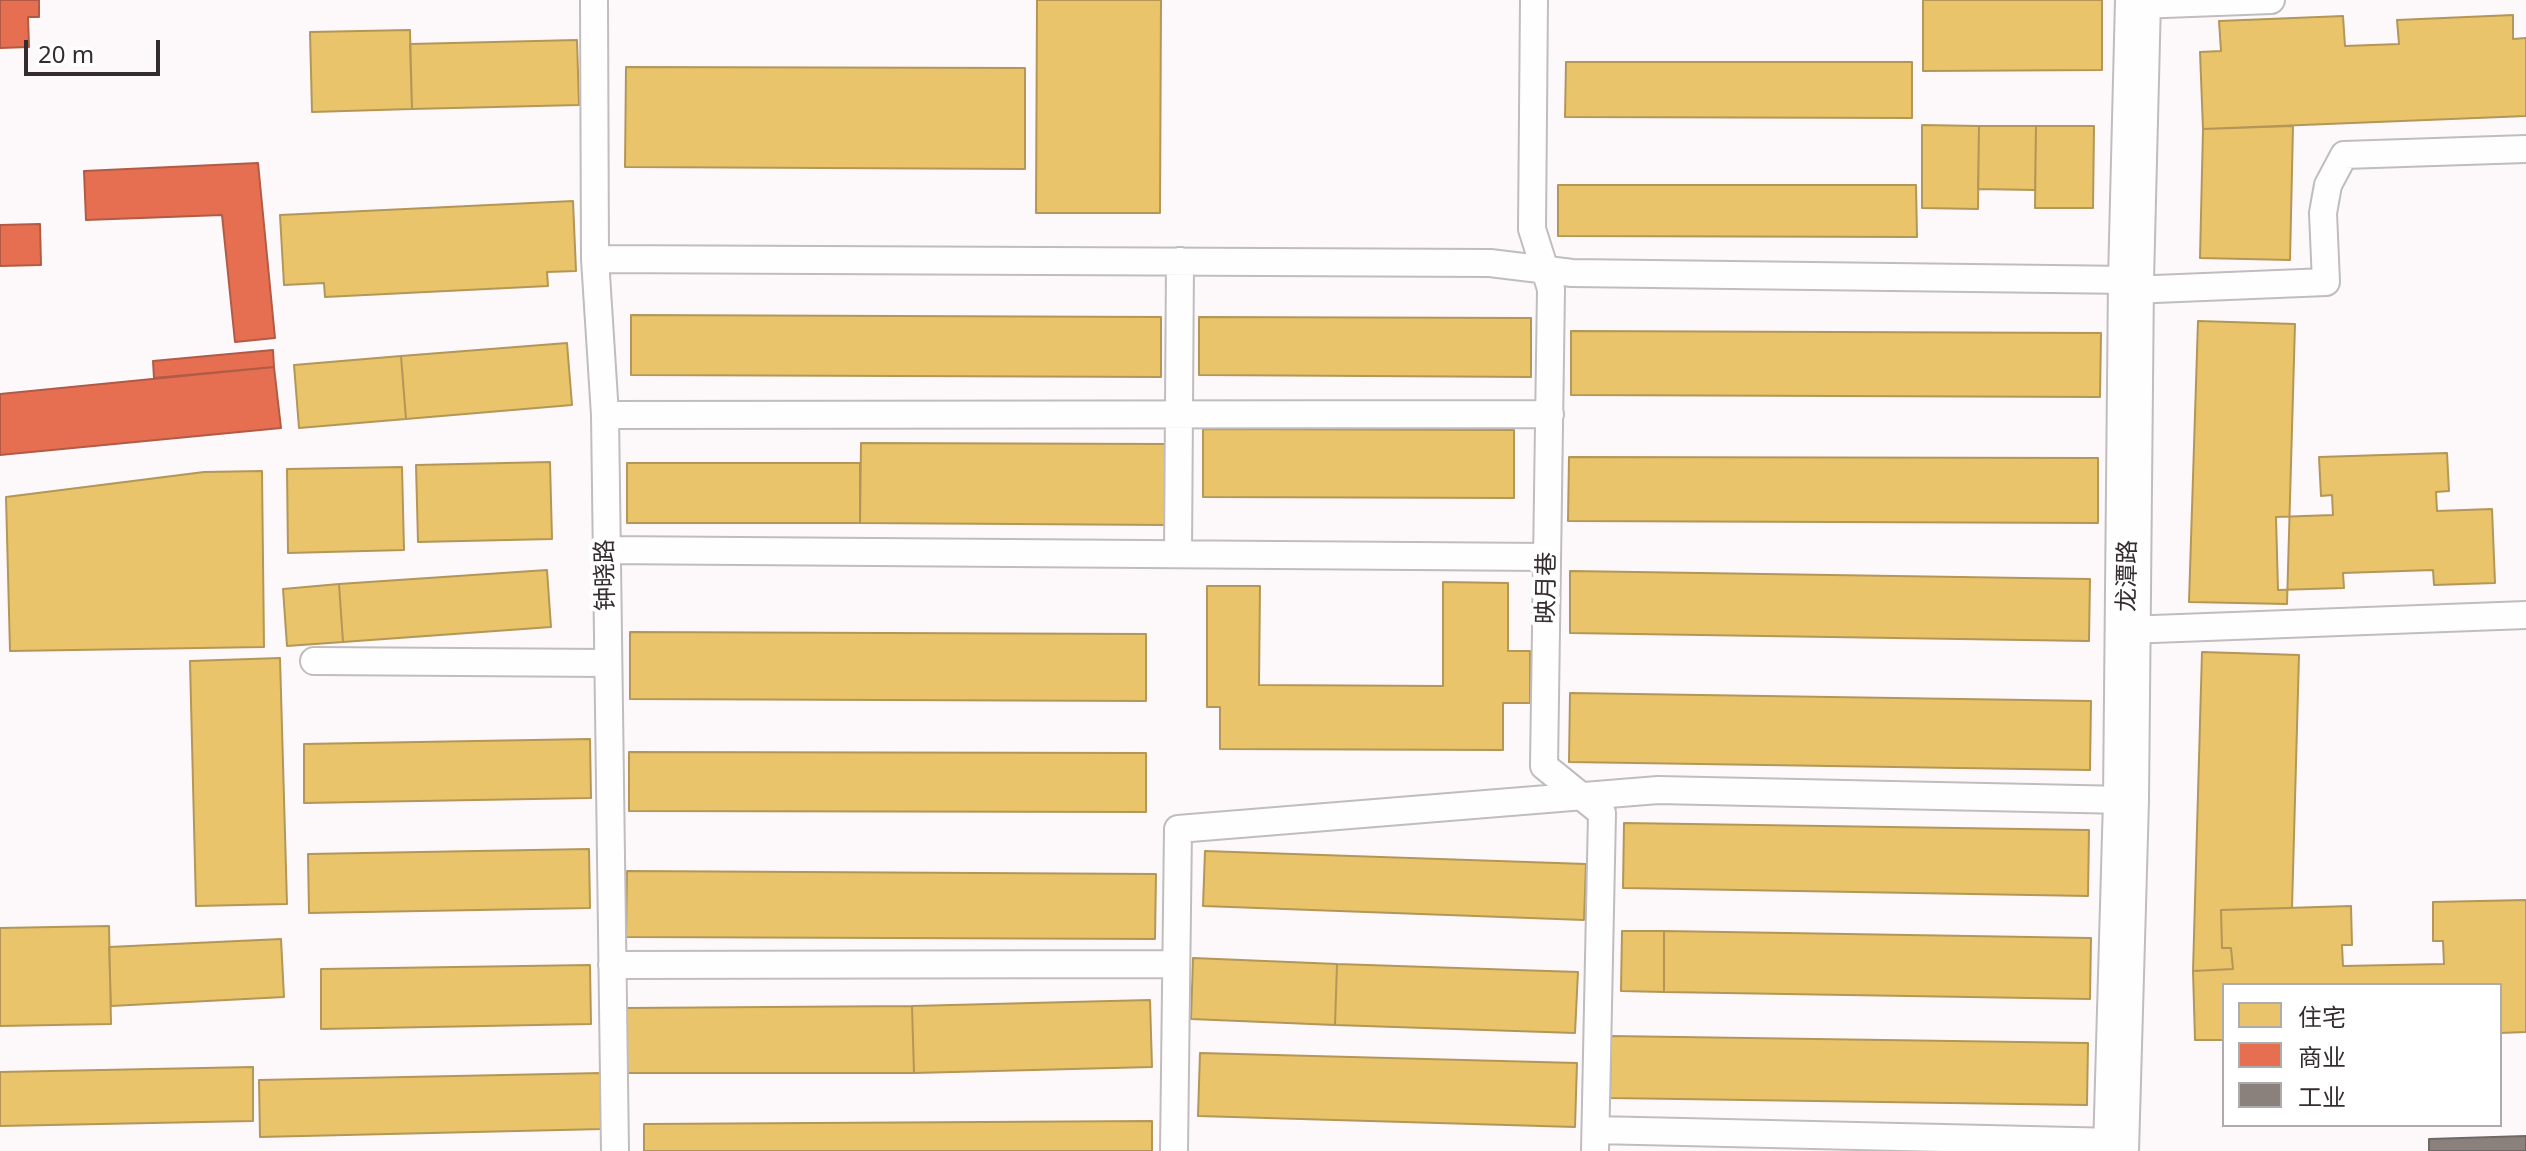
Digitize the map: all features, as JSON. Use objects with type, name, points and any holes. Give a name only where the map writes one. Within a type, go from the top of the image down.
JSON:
[{"type":"street","name":"龙潭路","points":[[2117,1147],[2126,800],[2131,285],[2138,3]]},
{"type":"lane","name":"钟晓路","points":[[594,0],[595,259],[605,415],[615,1151]]},
{"type":"lane","name":"映月巷","points":[[1534,0],[1532,229],[1551,289],[1544,766],[1602,813],[1595,1140]]},
{"type":"lane","points":[[2138,3],[2271,0]]},
{"type":"lane","points":[[595,259],[1490,263],[1572,273],[2131,285],[2326,282],[2323,213],[2328,185],[2344,155],[2526,149]]},
{"type":"lane","points":[[1178,554],[1180,261]]},
{"type":"lane","points":[[605,415],[1550,414]]},
{"type":"lane","points":[[605,550],[1547,557]]},
{"type":"lane","points":[[2127,630],[2526,615]]},
{"type":"lane","points":[[314,661],[607,663]]},
{"type":"lane","points":[[1174,1151],[1178,829],[1658,790],[2126,800]]},
{"type":"lane","points":[[612,965],[1176,964]]},
{"type":"lane","points":[[1595,1140],[2117,1147]]},
{"type":"building: 住宅","points":[[1037,0],[1161,0],[1160,213],[1036,213]]},
{"type":"building: 住宅","points":[[1923,0],[2102,0],[2102,70],[1923,71]]},
{"type":"building: 住宅","points":[[2513,15],[2513,39],[2526,38],[2526,116],[2203,129],[2200,52],[2221,51],[2219,21],[2343,16],[2345,46],[2399,44],[2397,20]]},
{"type":"building: 住宅","points":[[410,30],[412,109],[312,112],[310,32]]},
{"type":"building: 住宅","points":[[577,40],[579,105],[412,109],[410,44]]},
{"type":"building: 住宅","points":[[1566,62],[1912,62],[1912,118],[1565,117]]},
{"type":"building: 住宅","points":[[626,67],[1025,68],[1025,169],[625,167]]},
{"type":"building: 住宅","points":[[1922,125],[1979,126],[1978,209],[1922,208]]},
{"type":"building: 住宅","points":[[1979,126],[2036,126],[2035,190],[1978,189]]},
{"type":"building: 住宅","points":[[2036,126],[2094,126],[2093,208],[2035,208]]},
{"type":"building: 住宅","points":[[2293,126],[2290,260],[2200,258],[2203,129]]},
{"type":"building: 住宅","points":[[1558,185],[1916,185],[1917,237],[1558,236]]},
{"type":"building: 住宅","points":[[573,201],[576,271],[547,272],[548,286],[325,297],[324,283],[284,285],[280,215]]},
{"type":"building: 住宅","points":[[631,315],[1161,317],[1161,377],[631,375]]},
{"type":"building: 住宅","points":[[1199,317],[1531,318],[1531,377],[1199,375]]},
{"type":"building: 住宅","points":[[2198,321],[2295,324],[2287,604],[2189,602]]},
{"type":"building: 住宅","points":[[1571,331],[2101,333],[2100,397],[1571,395]]},
{"type":"building: 住宅","points":[[567,343],[572,405],[406,419],[401,356]]},
{"type":"building: 住宅","points":[[401,356],[406,419],[299,428],[294,365]]},
{"type":"building: 住宅","points":[[1203,429],[1514,430],[1514,498],[1203,497]]},
{"type":"building: 住宅","points":[[861,443],[1166,444],[1166,525],[860,523]]},
{"type":"building: 住宅","points":[[2447,453],[2449,491],[2436,492],[2437,511],[2492,509],[2495,583],[2434,585],[2433,570],[2343,573],[2344,588],[2278,590],[2276,517],[2333,515],[2332,495],[2321,496],[2319,457]]},
{"type":"building: 住宅","points":[[1569,457],[2098,458],[2098,523],[1568,521]]},
{"type":"building: 住宅","points":[[550,462],[552,539],[418,542],[416,465]]},
{"type":"building: 住宅","points":[[627,463],[860,463],[860,523],[627,523]]},
{"type":"building: 住宅","points":[[402,467],[404,550],[288,553],[287,469]]},
{"type":"building: 住宅","points":[[262,471],[264,647],[10,651],[6,497],[204,472]]},
{"type":"building: 住宅","points":[[547,570],[551,627],[343,642],[339,584]]},
{"type":"building: 住宅","points":[[1570,571],[2090,579],[2089,641],[1570,633]]},
{"type":"building: 住宅","points":[[1443,582],[1508,583],[1508,651],[1530,651],[1530,703],[1503,703],[1503,750],[1220,749],[1220,707],[1207,707],[1207,586],[1260,586],[1259,685],[1443,686]]},
{"type":"building: 住宅","points":[[339,584],[343,642],[287,646],[283,589]]},
{"type":"building: 住宅","points":[[630,632],[1146,634],[1146,701],[630,699]]},
{"type":"building: 住宅","points":[[2202,652],[2299,655],[2292,908],[2221,910],[2222,948],[2231,948],[2233,969],[2193,971]]},
{"type":"building: 住宅","points":[[280,658],[287,904],[196,906],[190,661]]},
{"type":"building: 住宅","points":[[1570,693],[2091,701],[2090,770],[1569,762]]},
{"type":"building: 住宅","points":[[590,739],[591,798],[304,803],[304,744]]},
{"type":"building: 住宅","points":[[629,752],[1146,753],[1146,812],[629,811]]},
{"type":"building: 住宅","points":[[1624,823],[2089,830],[2088,896],[1623,888]]},
{"type":"building: 住宅","points":[[589,849],[590,908],[309,913],[308,854]]},
{"type":"building: 住宅","points":[[1205,851],[1586,864],[1584,920],[1203,906]]},
{"type":"building: 住宅","points":[[627,871],[1156,874],[1155,939],[626,937]]},
{"type":"building: 住宅","points":[[2526,900],[2526,1032],[2502,1033],[2502,983],[2222,983],[2222,1040],[2195,1040],[2193,971],[2233,969],[2231,948],[2222,948],[2221,910],[2351,906],[2352,945],[2342,945],[2343,966],[2444,964],[2443,941],[2433,941],[2433,902]]},
{"type":"building: 住宅","points":[[109,926],[111,1024],[0,1026],[0,928]]},
{"type":"building: 住宅","points":[[1622,931],[1664,931],[1664,992],[1621,991]]},
{"type":"building: 住宅","points":[[1664,931],[2091,938],[2090,999],[1664,992]]},
{"type":"building: 住宅","points":[[281,939],[284,997],[111,1006],[109,947]]},
{"type":"building: 住宅","points":[[1193,958],[1337,964],[1335,1025],[1191,1019]]},
{"type":"building: 住宅","points":[[1337,964],[1578,972],[1575,1033],[1335,1025]]},
{"type":"building: 住宅","points":[[590,965],[591,1024],[321,1029],[321,969]]},
{"type":"building: 住宅","points":[[1150,1000],[1152,1067],[914,1073],[912,1006]]},
{"type":"building: 住宅","points":[[912,1006],[914,1073],[627,1073],[627,1008]]},
{"type":"building: 住宅","points":[[1611,1036],[2088,1043],[2087,1105],[1610,1098]]},
{"type":"building: 住宅","points":[[1200,1053],[1577,1063],[1575,1127],[1198,1116]]},
{"type":"building: 住宅","points":[[253,1067],[253,1121],[0,1126],[0,1072]]},
{"type":"building: 住宅","points":[[602,1073],[603,1129],[260,1137],[259,1080]]},
{"type":"building: 住宅","points":[[1152,1121],[1152,1151],[644,1151],[644,1124]]},
{"type":"building: 商业","points":[[0,0],[39,0],[39,17],[28,17],[29,47],[0,48]]},
{"type":"building: 商业","points":[[258,163],[275,338],[235,342],[222,215],[86,220],[84,171]]},
{"type":"building: 商业","points":[[40,224],[41,265],[0,266],[0,225]]},
{"type":"building: 商业","points":[[273,350],[274,367],[154,378],[153,361]]},
{"type":"building: 商业","points":[[274,367],[281,428],[0,455],[0,394]]},
{"type":"building: 工业","points":[[2526,1136],[2526,1151],[2429,1151],[2429,1139]]}]
